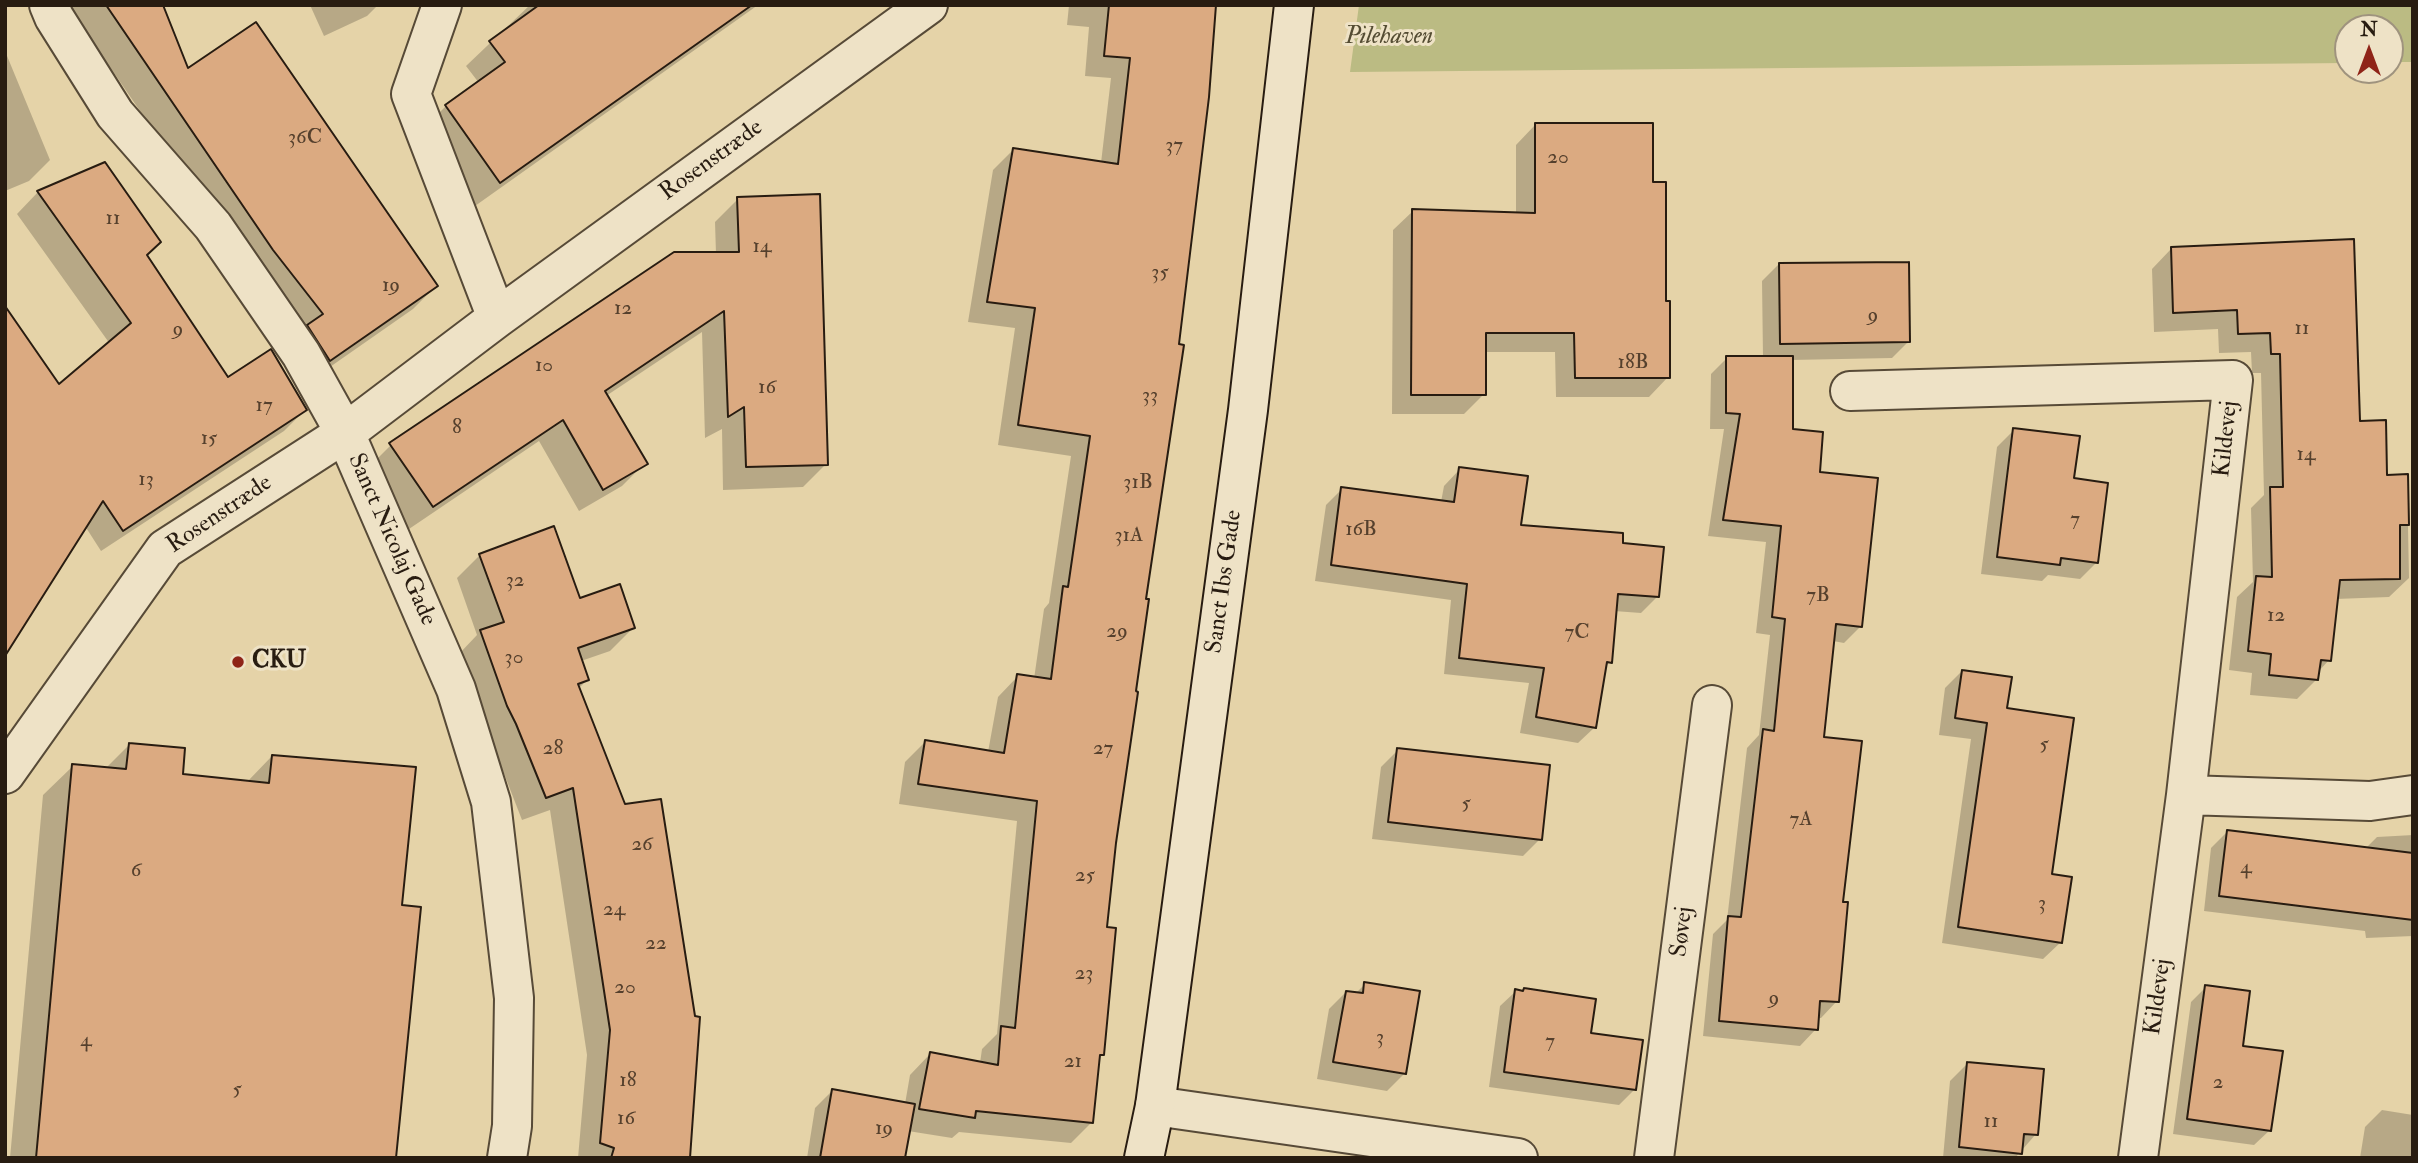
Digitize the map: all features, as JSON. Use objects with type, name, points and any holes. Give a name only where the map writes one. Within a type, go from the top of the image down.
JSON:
[{"type":"street","name":"Sanct Nicolaj Gade","points":[[49,5],[115,114],[213,226],[301,354],[345,433],[456,689],[491,802],[514,998],[512,1126],[507,1158]]},
{"type":"street","points":[[442,5],[411,94],[496,318]]},
{"type":"street","name":"Rosenstræde","points":[[5,774],[165,549],[345,433],[496,318],[928,5]]},
{"type":"street","name":"Sanct Ibs Gade","points":[[1144,1158],[1154,1106],[1248,411],[1294,5]]},
{"type":"street","name":"Kildevej","points":[[1850,391],[2233,380],[2186,795],[2138,1158]]},
{"type":"street","name":"Søvej","points":[[1654,1158],[1712,705]]},
{"type":"street","points":[[2186,795],[2370,801],[2413,795]]},
{"type":"street","points":[[1154,1106],[1518,1158]]},
{"type":"green space","name":"Pilehaven","points":[[1359,5],[2413,5],[2413,62],[2404,62],[2404,14],[2334,14],[2334,63],[1350,72]]},
{"type":"building","points":[[106,5],[163,5],[188,68],[256,22],[438,286],[330,361],[307,325],[323,314],[273,250]]},
{"type":"building","points":[[539,5],[752,5],[500,183],[445,105],[505,62],[489,41]]},
{"type":"building","points":[[1109,5],[1216,5],[1209,97],[1179,344],[1184,345],[1146,599],[1149,599],[1136,691],[1138,692],[1107,927],[1116,928],[1104,1055],[1100,1055],[1093,1123],[976,1111],[975,1118],[919,1109],[930,1052],[998,1065],[1001,1026],[1015,1028],[1037,801],[918,784],[925,740],[1004,753],[1017,674],[1051,679],[1063,586],[1068,587],[1090,436],[1018,425],[1035,308],[987,302],[1013,148],[1118,164],[1130,58],[1104,56]]},
{"type":"building","points":[[1535,123],[1653,123],[1653,182],[1666,182],[1666,301],[1670,301],[1670,378],[1575,378],[1574,333],[1486,333],[1486,395],[1411,395],[1412,209],[1535,213]]},
{"type":"building","points":[[105,162],[161,242],[147,255],[228,377],[271,349],[307,410],[123,531],[103,501],[5,656],[5,306],[59,384],[131,323],[37,191]]},
{"type":"building","points":[[820,194],[828,465],[746,467],[744,407],[728,417],[724,311],[605,391],[648,464],[603,490],[563,420],[433,507],[389,443],[674,252],[739,252],[737,197]]},
{"type":"building","points":[[2354,239],[2360,421],[2386,420],[2387,475],[2408,474],[2409,525],[2400,525],[2400,579],[2340,580],[2331,661],[2321,660],[2318,680],[2269,675],[2271,654],[2248,651],[2256,576],[2272,577],[2270,487],[2283,487],[2280,354],[2271,354],[2270,333],[2238,334],[2237,310],[2173,313],[2171,247]]},
{"type":"building","points":[[1909,262],[1910,342],[1780,344],[1779,263]]},
{"type":"building","points":[[1726,356],[1793,356],[1793,429],[1823,432],[1820,472],[1878,478],[1862,627],[1836,624],[1824,737],[1862,741],[1843,902],[1848,902],[1839,1002],[1820,1001],[1818,1030],[1719,1021],[1728,916],[1741,917],[1763,729],[1774,731],[1785,619],[1772,617],[1781,526],[1723,520],[1740,414],[1726,413]]},
{"type":"building","points":[[2013,428],[2080,436],[2074,478],[2108,483],[2098,563],[2061,558],[2060,565],[1997,557]]},
{"type":"building","points":[[1459,467],[1528,476],[1521,525],[1623,533],[1623,543],[1664,547],[1659,597],[1618,594],[1612,663],[1607,662],[1596,728],[1536,717],[1544,668],[1459,658],[1467,584],[1331,565],[1341,487],[1454,502]]},
{"type":"building","points":[[554,526],[580,598],[620,584],[635,628],[578,648],[589,680],[578,684],[625,804],[661,799],[695,1016],[700,1017],[690,1158],[611,1158],[614,1148],[600,1143],[610,1030],[573,788],[546,798],[507,706],[480,630],[504,622],[479,554]]},
{"type":"building","points":[[1962,670],[2012,677],[2007,708],[2074,718],[2052,874],[2072,877],[2062,943],[1958,927],[1987,723],[1955,718]]},
{"type":"building","points":[[129,743],[185,748],[183,774],[269,783],[272,755],[416,767],[402,905],[421,907],[396,1158],[36,1158],[72,764],[126,769]]},
{"type":"building","points":[[1397,748],[1550,765],[1542,840],[1388,822]]},
{"type":"building","points":[[2227,830],[2413,853],[2413,920],[2219,896]]},
{"type":"building","points":[[1364,982],[1420,991],[1406,1074],[1333,1062],[1346,991],[1363,993]]},
{"type":"building","points":[[2205,985],[2250,991],[2243,1046],[2283,1051],[2271,1131],[2187,1119]]},
{"type":"building","points":[[1524,988],[1596,999],[1591,1033],[1643,1040],[1636,1090],[1504,1072],[1515,989],[1523,991]]},
{"type":"building","points":[[1967,1062],[2044,1069],[2038,1135],[2024,1134],[2022,1154],[1959,1147]]},
{"type":"building","points":[[832,1089],[915,1104],[905,1158],[820,1158]]},
{"type":"place","name":"CKU","points":[[238,662]]}]
